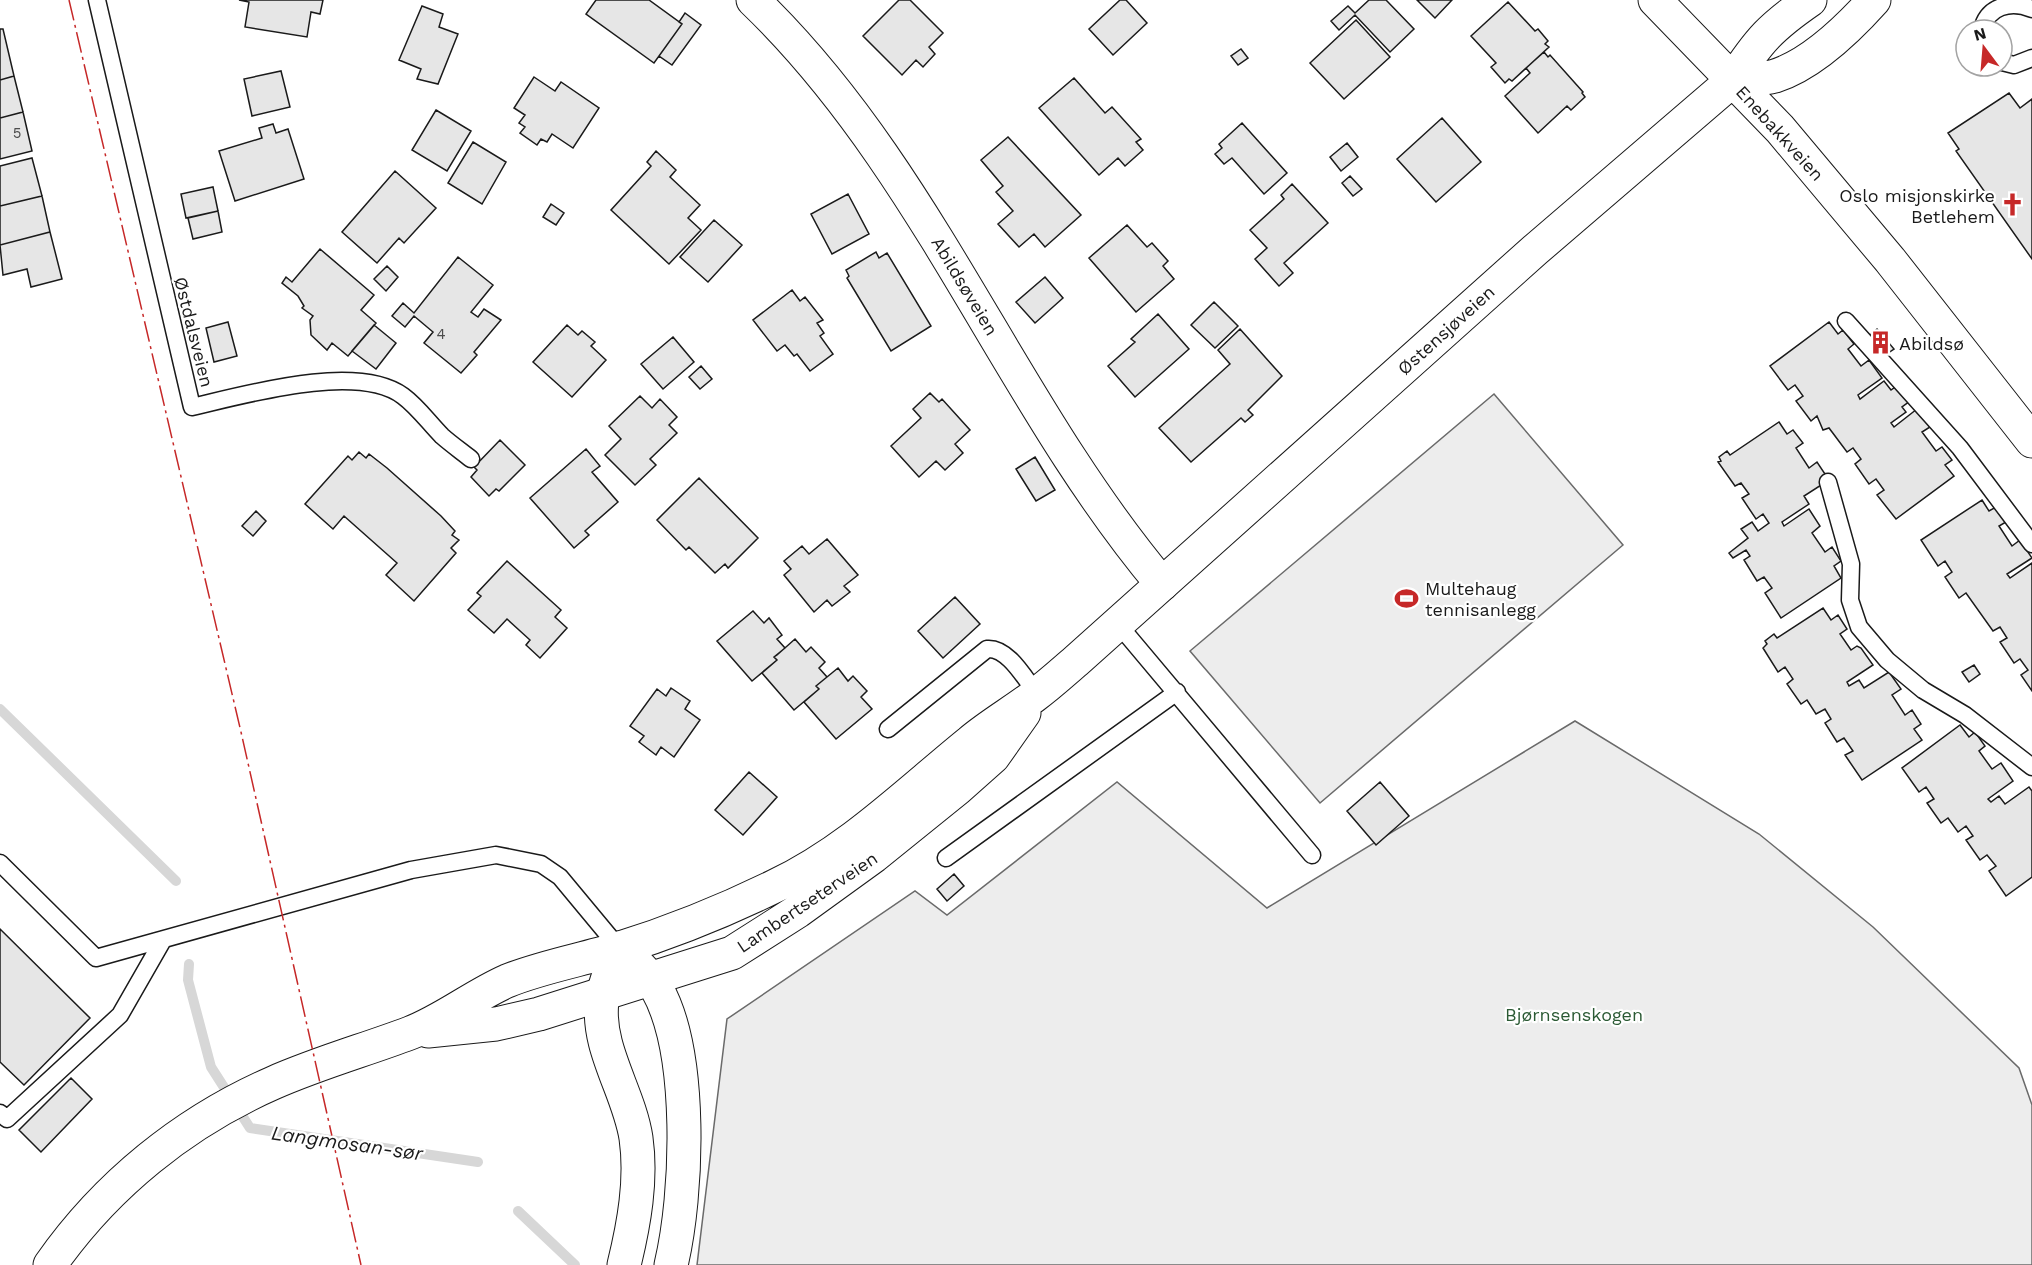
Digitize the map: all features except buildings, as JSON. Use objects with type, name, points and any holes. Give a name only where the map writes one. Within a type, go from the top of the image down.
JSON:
[{"type":"main road","name":"Abildsøveien","points":[[753,0],[832,84],[901,179],[1080,473],[1139,557],[1162,584]]},
{"type":"main road","name":"Enebakkveien","points":[[1655,0],[1780,129],[1890,260],[2032,441]]},
{"type":"main road","name":"Østensjøveien","points":[[1162,584],[1535,250],[1733,80],[1771,28],[1810,0]]},
{"type":"main road","points":[[1733,80],[1772,77],[1797,67],[1858,18],[1874,0]]},
{"type":"main road","name":"Lambertseterveien","points":[[50,1265],[84,1221],[157,1152],[194,1126],[272,1083],[332,1059],[412,1032],[508,981],[619,948],[702,920],[778,885],[824,858],[875,822],[972,739],[1037,694],[1162,584]]},
{"type":"main road","name":"Lambertseterveien","points":[[412,1032],[496,1024],[604,995],[732,953],[798,911],[882,850],[993,757],[1037,694]]},
{"type":"main road","points":[[624,1265],[633,1225],[639,1165],[630,1109],[615,1075],[602,1024],[604,995],[619,948],[656,988],[674,1032],[680,1065],[684,1181],[677,1239],[671,1265]]},
{"type":"lane","name":"Østdalsveien","points":[[98,0],[192,407],[315,382],[338,381],[384,387],[403,396],[444,437],[471,459]]},
{"type":"lane","points":[[1987,18],[1989,13],[1997,7],[2017,2],[2032,9]]},
{"type":"lane","points":[[2014,64],[2032,58]]},
{"type":"lane","points":[[1846,321],[1960,448],[2032,544]]},
{"type":"lane","points":[[1828,482],[1851,564],[1850,600],[1859,627],[1887,660],[1923,690],[1965,715],[2030,761]]},
{"type":"lane","points":[[1118,624],[1312,855]]},
{"type":"lane","points":[[888,729],[987,649],[999,650],[1009,659],[1037,694]]},
{"type":"lane","points":[[946,858],[1177,692]]},
{"type":"lane","points":[[0,863],[96,958],[411,870],[496,855],[541,864],[560,877],[619,948]]},
{"type":"lane","points":[[0,1113],[7,1119],[120,1015],[163,940]]},
{"type":"shaded area","name":"Multehaug tennisanlegg","points":[[1494,394],[1623,545],[1320,803],[1190,651]]},
{"type":"shaded area","name":"Bjørnsenskogen","points":[[1575,721],[1759,834],[1873,927],[2019,1068],[2032,1105],[2032,1265],[697,1265],[727,1019],[915,891],[947,915],[1117,782],[1267,908]]},
{"type":"waterway","name":"Langmosan-sør","points":[[0,709],[176,881]]},
{"type":"waterway","name":"Langmosan-sør","points":[[189,964],[188,980],[211,1067],[250,1128],[478,1162]]},
{"type":"waterway","name":"Langmosan-sør","points":[[518,1211],[575,1265]]},
{"type":"power","points":[[69,0],[241,732],[361,1265]]},
{"type":"place","name":"Oslo misjonskirke Betlehem","points":[[2013,205]]},
{"type":"place","name":"Abildsø","points":[[1881,343]]},
{"type":"place","name":"Multehaug tennisanlegg","points":[[1407,598]]}]
